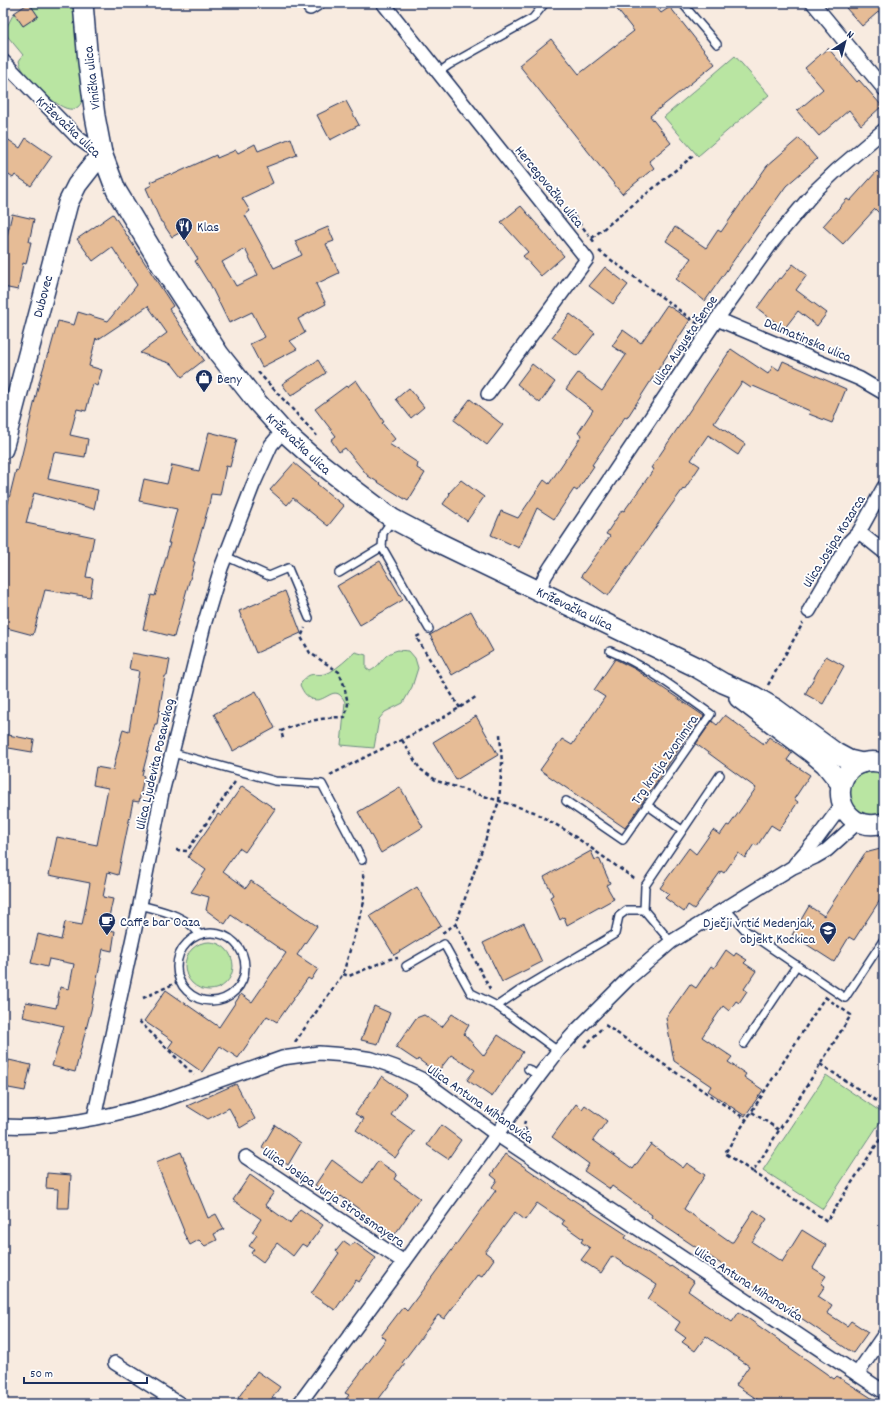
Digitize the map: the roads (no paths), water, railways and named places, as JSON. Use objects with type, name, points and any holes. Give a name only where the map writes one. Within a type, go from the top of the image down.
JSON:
[{"type":"main road","name":"Vinička ulica","points":[[83,3],[88,62],[95,116],[102,153]]},
{"type":"main road","name":"Križevačka ulica","points":[[102,153],[116,190],[124,204],[158,261],[219,354],[257,402],[283,431],[344,482],[393,519],[429,538],[694,666],[723,683],[759,699],[776,709],[836,753],[849,760],[862,763],[871,761],[884,764]]},
{"type":"main road","name":"Dubovec","points":[[3,450],[68,203],[76,185],[102,153]]},
{"type":"main road","name":"Križevačka ulica","points":[[723,683],[744,703],[824,764],[842,784]]},
{"type":"main road","points":[[862,763],[847,773],[842,784],[840,795],[842,805],[851,818],[858,822],[866,825],[884,823]]},
{"type":"street","name":"Hercegovačka ulica","points":[[383,3],[587,259],[488,394]]},
{"type":"street","points":[[812,3],[884,89]]},
{"type":"street","name":"Križevačka ulica","points":[[3,61],[78,138],[102,153]]},
{"type":"street","name":"Ulica Augusta Šenoe","points":[[539,591],[545,576],[708,331],[773,241],[816,191],[842,166],[884,130]]},
{"type":"street","name":"Dalmatinska ulica","points":[[717,319],[860,379],[884,393]]},
{"type":"street","name":"Ulica Ljudevita Posavskog","points":[[94,1118],[140,905],[162,793],[204,624],[225,556],[271,445],[283,431]]},
{"type":"street","name":"Ulica Josipa Kozarca","points":[[809,611],[849,542],[859,532],[884,488]]},
{"type":"street","points":[[859,532],[884,552]]},
{"type":"street","name":"Ulica Josipa Jurja Strossmayera","points":[[793,867],[816,840],[842,805]]},
{"type":"street","name":"Ulica Josipa Jurja Strossmayera","points":[[299,1404],[496,1134],[534,1073],[558,1051],[602,1003],[671,942],[793,867],[826,850],[858,822]]},
{"type":"street","name":"Ulica Antuna Mihanovića","points":[[3,1126],[55,1125],[94,1118],[156,1103],[282,1058],[318,1053],[346,1054],[372,1059],[395,1067],[421,1079],[496,1134],[884,1392]]},
{"type":"street","name":"Ulica Josipa Jurja Strossmayera","points":[[246,1157],[404,1262]]},
{"type":"street","points":[[857,1374],[884,1335]]},
{"type":"street","points":[[115,1363],[180,1404]]},
{"type":"lane","points":[[439,72],[533,18],[545,3]]},
{"type":"lane","points":[[682,3],[717,44]]},
{"type":"lane","points":[[393,519],[384,533],[382,547],[429,629]]},
{"type":"lane","points":[[339,573],[382,547]]},
{"type":"lane","points":[[225,556],[269,576],[288,568],[309,618]]},
{"type":"lane","name":"Trg kralja Zvonimira","points":[[566,801],[623,840],[711,714],[656,675],[627,658],[610,651]]},
{"type":"lane","points":[[173,753],[275,781],[322,784],[362,860]]},
{"type":"lane","points":[[671,942],[644,910],[645,886],[720,775]]},
{"type":"lane","points":[[647,805],[682,830]]},
{"type":"lane","points":[[140,905],[173,914],[193,925],[199,934]]},
{"type":"lane","points":[[725,908],[746,930],[845,998],[884,939]]},
{"type":"lane","points":[[497,1006],[519,991],[615,934],[619,916],[627,910],[644,910]]},
{"type":"lane","points":[[216,932],[226,935],[234,941],[240,949],[244,960],[245,971],[242,982],[235,992],[225,998],[214,1001],[202,1000],[192,996],[183,988],[178,977],[176,967],[177,957],[181,948],[188,940],[199,934],[216,932]]},
{"type":"lane","points":[[406,966],[444,944],[471,993],[497,1006],[558,1051]]},
{"type":"lane","points":[[744,1044],[796,965]]},
{"type":"place","name":"Klas","points":[[184,241]]},
{"type":"place","name":"Beny","points":[[204,393]]},
{"type":"place","name":"Caffe bar Oaza","points":[[107,936]]},
{"type":"place","name":"Dječji vrtić Medenjak, objekt Kockica","points":[[828,945]]}]
